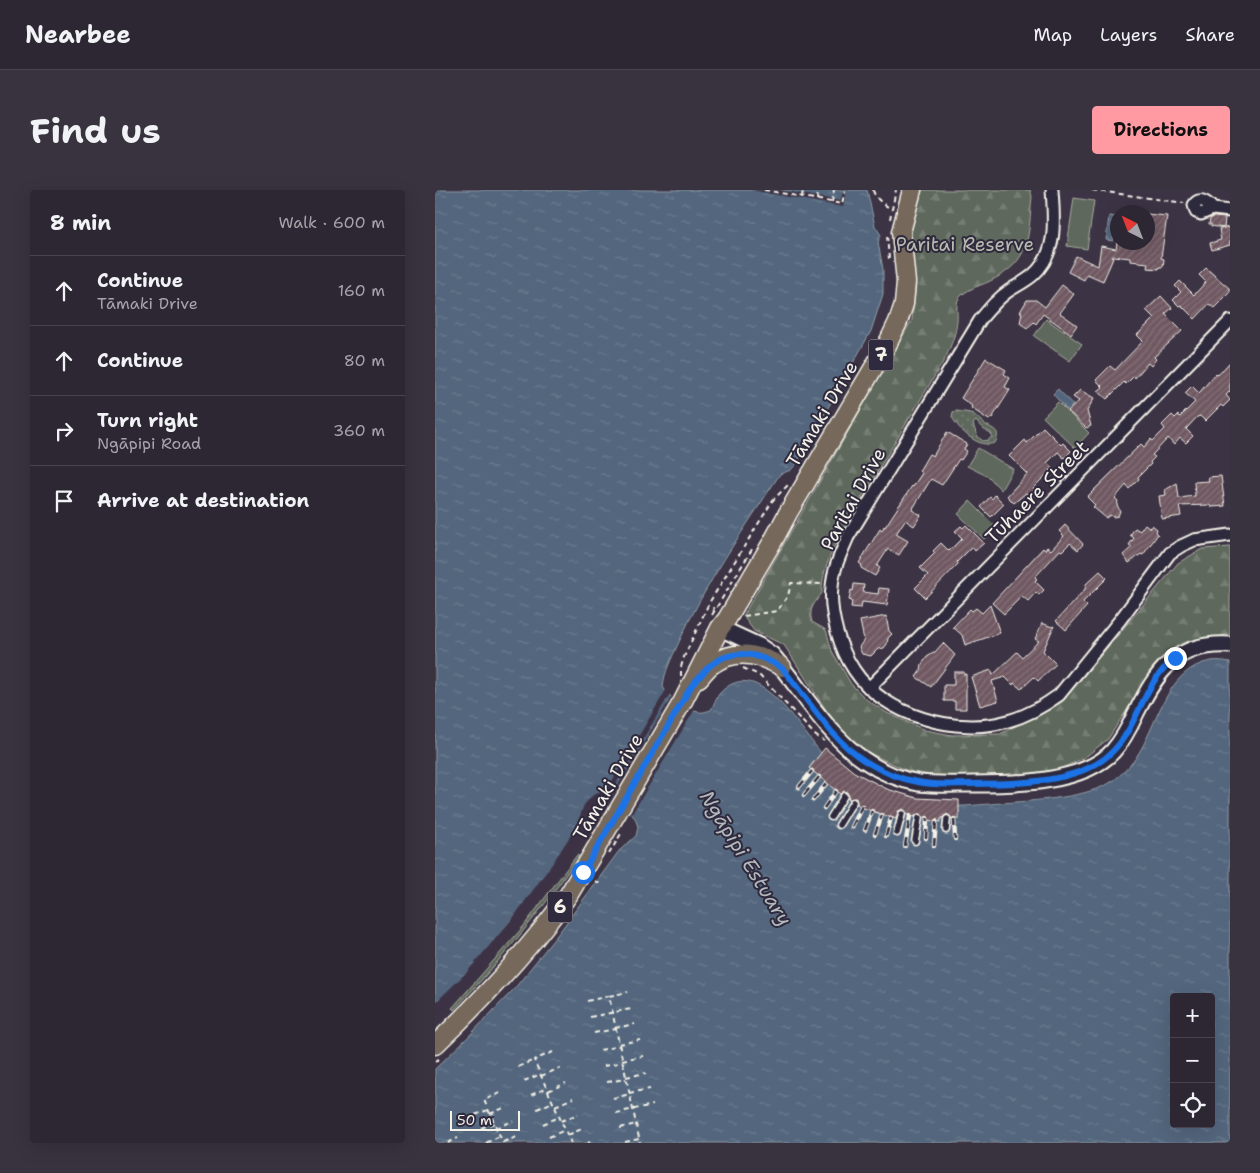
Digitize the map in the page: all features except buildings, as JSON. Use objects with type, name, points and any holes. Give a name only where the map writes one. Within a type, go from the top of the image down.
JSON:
[{"type":"main road","name":"Tāmaki Drive","points":[[435,1045],[505,975],[555,914],[575,885],[683,701],[686,684],[727,620],[882,354],[898,322],[905,294],[905,272],[898,211],[912,190]]},
{"type":"main road","name":"6","points":[[727,620],[751,634],[782,668],[835,735],[856,754],[879,769],[918,783],[1019,784],[1066,776],[1089,768],[1101,762],[1121,742],[1149,687],[1167,665],[1195,649],[1215,645],[1230,645]]},
{"type":"main road","name":"6","points":[[686,684],[713,663],[733,655],[759,656],[782,668]]},
{"type":"street","name":"Paritai Drive","points":[[1052,190],[1054,226],[1049,252],[1033,274],[1001,297],[980,320],[853,528],[840,554],[835,569],[831,602],[833,618],[845,654],[854,671],[869,688],[905,712],[947,725],[970,725],[1008,721],[1050,702],[1064,690],[1170,553],[1193,540],[1230,535]]},
{"type":"street","points":[[1194,206],[1196,212],[1201,214],[1213,209],[1230,211]]},
{"type":"street","name":"Tūhaere Street","points":[[869,688],[1230,321]]},
{"type":"lane","points":[[831,817],[844,796]]},
{"type":"lane","points":[[839,826],[853,802]]},
{"type":"lane","points":[[897,833],[903,814]]},
{"type":"lane","points":[[915,841],[919,818]]},
{"type":"lane","points":[[946,830],[947,819]]},
{"type":"path","points":[[764,190],[842,204],[845,192]]},
{"type":"path","points":[[787,195],[788,190]]},
{"type":"path","points":[[802,197],[803,190]]},
{"type":"path","points":[[817,200],[818,190]]},
{"type":"path","points":[[832,203],[834,190]]},
{"type":"path","points":[[873,190],[879,200],[898,211]]},
{"type":"path","points":[[889,224],[898,211],[896,190]]},
{"type":"path","points":[[1092,190],[1194,206]]},
{"type":"path","points":[[888,232],[890,263]]},
{"type":"path","points":[[686,684],[681,667],[709,603],[773,500],[793,479]]},
{"type":"path","points":[[727,620],[777,611],[788,596],[791,583],[823,584]]},
{"type":"path","points":[[742,668],[759,674],[816,736],[828,743]]},
{"type":"path","points":[[595,881],[602,885]]},
{"type":"path","points":[[587,1001],[628,992]]},
{"type":"path","points":[[609,996],[640,1143]]},
{"type":"path","points":[[590,1016],[631,1008]]},
{"type":"path","points":[[594,1034],[635,1024]]},
{"type":"path","points":[[600,1050],[640,1040]]},
{"type":"path","points":[[518,1067],[553,1052]]},
{"type":"path","points":[[604,1066],[643,1056]]},
{"type":"path","points":[[534,1060],[571,1143]]},
{"type":"path","points":[[524,1081],[560,1068]]},
{"type":"path","points":[[607,1082],[646,1072]]},
{"type":"path","points":[[531,1095],[566,1083]]},
{"type":"path","points":[[613,1098],[650,1089]]},
{"type":"path","points":[[500,1093],[485,1100],[490,1114],[503,1143],[519,1136]]},
{"type":"path","points":[[555,1106],[573,1098]]},
{"type":"path","points":[[537,1109],[553,1102]]},
{"type":"path","points":[[616,1113],[653,1105]]},
{"type":"path","points":[[490,1114],[506,1107]]},
{"type":"path","points":[[475,1115],[489,1110]]},
{"type":"path","points":[[561,1121],[578,1114]]},
{"type":"path","points":[[543,1124],[559,1117]]},
{"type":"path","points":[[497,1128],[513,1121]]},
{"type":"path","points":[[481,1128],[494,1123]]},
{"type":"path","points":[[620,1128],[636,1124]]},
{"type":"path","points":[[568,1135],[584,1128]]},
{"type":"path","points":[[549,1137],[565,1130]]},
{"type":"path","points":[[486,1143],[500,1136]]},
{"type":"path","points":[[448,1143],[458,1138]]},
{"type":"path","points":[[625,1142],[639,1139]]},
{"type":"green space","name":"Paritai Reserve","points":[[922,190],[1030,190],[1032,196],[1030,224],[1025,247],[1013,266],[988,282],[968,290],[959,298],[957,303],[956,330],[946,357],[838,537],[830,557],[823,579],[822,593],[813,606],[811,617],[812,622],[826,630],[832,651],[851,684],[867,700],[887,713],[925,730],[952,735],[1000,734],[1062,702],[1178,563],[1202,549],[1230,547],[1230,634],[1178,646],[1150,674],[1108,739],[1084,758],[1051,773],[1011,777],[947,778],[908,771],[865,751],[834,722],[784,645],[754,631],[743,616],[912,320],[916,285],[909,242],[912,221]]},
{"type":"green space","points":[[1074,198],[1094,201],[1087,249],[1067,246]]},
{"type":"green space","points":[[1046,319],[1082,344],[1070,361],[1034,336]]},
{"type":"green space","points":[[1058,402],[1089,433],[1075,448],[1043,417]]},
{"type":"green space","points":[[953,412],[967,412],[975,415],[984,424],[996,431],[995,443],[982,443],[964,433],[952,417]],"holes":[[[976,421],[983,429],[991,433],[992,436],[989,440],[983,441],[977,436],[973,424]]]},
{"type":"green space","points":[[978,448],[1013,469],[1001,490],[989,477],[967,466]]},
{"type":"green space","points":[[970,501],[996,527],[984,539],[958,514]]},
{"type":"green space","points":[[577,855],[579,856],[531,922],[454,1010],[452,1008],[523,927]]},
{"type":"water","name":"Ngāpipi Estuary","points":[[435,190],[611,190],[618,192],[621,190],[867,190],[875,226],[881,235],[878,242],[883,269],[883,294],[871,331],[797,463],[791,470],[780,474],[700,600],[678,644],[667,670],[663,687],[678,703],[694,711],[702,712],[711,710],[720,693],[736,683],[751,683],[767,691],[782,704],[821,753],[832,764],[859,782],[878,790],[933,804],[963,806],[1072,796],[1102,787],[1120,776],[1135,759],[1164,701],[1183,675],[1195,666],[1211,661],[1230,662],[1230,1143],[435,1143],[435,1069],[515,988],[561,930],[619,851],[636,836],[638,827],[635,818],[631,814],[602,797],[590,807],[585,828],[435,1015]]},
{"type":"water","points":[[1109,216],[1110,216],[1110,241],[1106,240]]},
{"type":"water","points":[[1058,389],[1073,405],[1067,410],[1053,394]]},
{"type":"pier","points":[[751,190],[780,190],[840,201],[844,190],[846,190],[846,194],[843,207]]},
{"type":"pier","points":[[666,690],[670,694],[611,795],[605,801],[600,800],[592,809],[588,829],[583,837],[534,906],[509,937],[467,985],[435,1016],[435,1003],[467,972],[512,919],[552,864],[576,827],[584,805],[593,795],[601,792],[605,793]]},
{"type":"pier","points":[[672,696],[695,709],[630,817],[607,803]]},
{"type":"railway","points":[[799,787],[812,771]]},
{"type":"railway","points":[[804,795],[819,777]]},
{"type":"railway","points":[[813,800],[826,784]]},
{"type":"railway","points":[[824,808],[836,791]]},
{"type":"railway","points":[[852,827],[862,806]]},
{"type":"railway","points":[[865,830],[872,811]]},
{"type":"railway","points":[[875,834],[882,815]]},
{"type":"railway","points":[[905,846],[910,816]]},
{"type":"railway","points":[[886,836],[891,818]]},
{"type":"railway","points":[[926,838],[927,818]]},
{"type":"railway","points":[[954,819],[955,839]]},
{"type":"railway","points":[[934,846],[936,821]]},
{"type":"route","points":[[583,872],[692,685],[708,667],[723,658],[733,655],[751,654],[771,661],[782,668],[835,735],[865,761],[891,774],[918,783],[943,784],[1019,784],[1066,776],[1101,762],[1121,742],[1152,682],[1175,658]]}]
